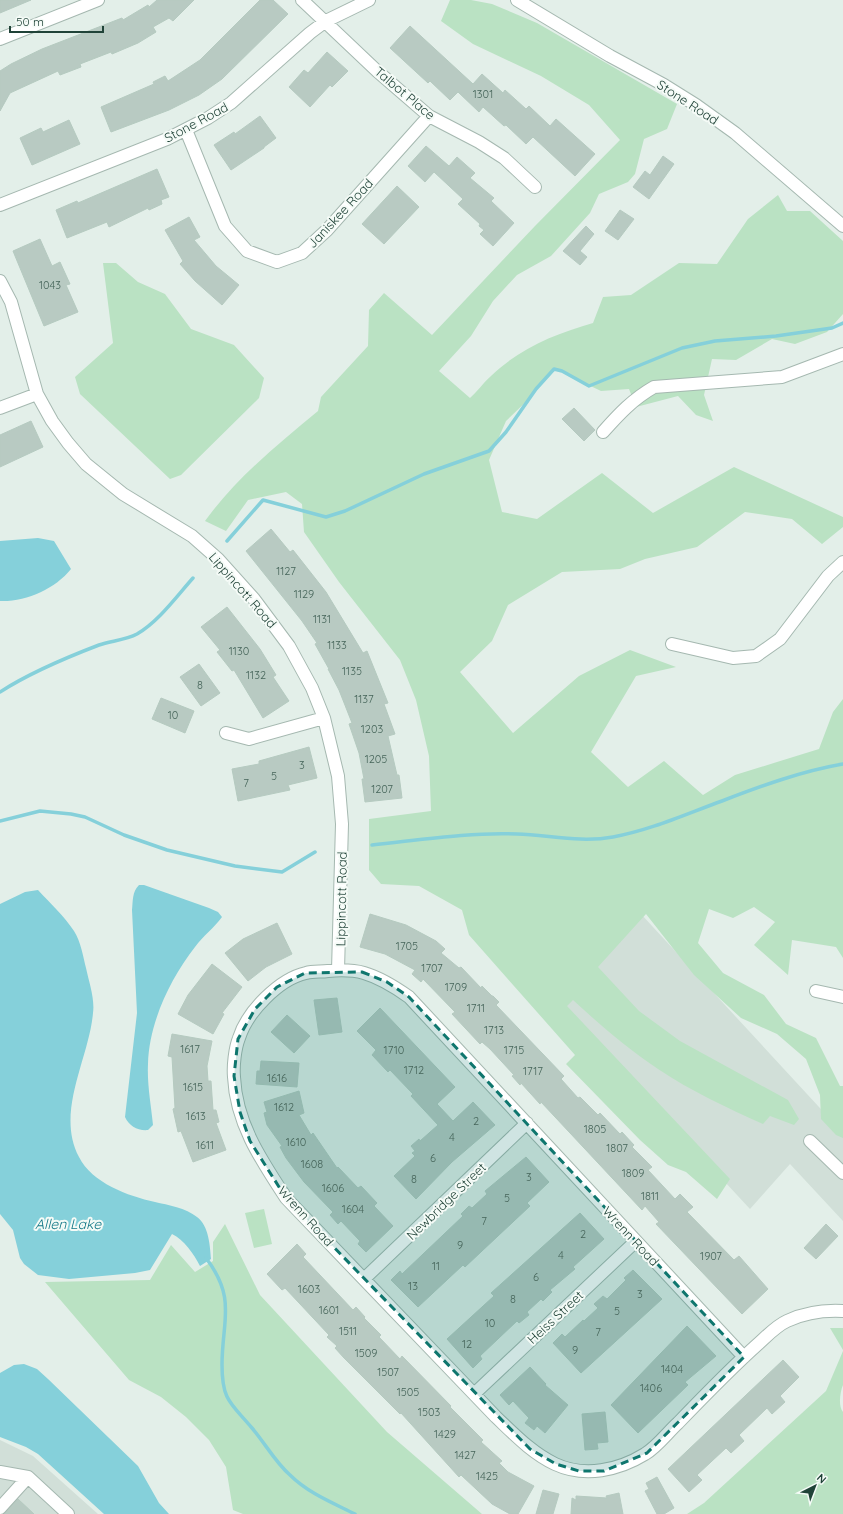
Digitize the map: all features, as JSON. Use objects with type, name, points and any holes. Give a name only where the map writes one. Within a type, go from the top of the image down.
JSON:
[{"type":"street","points":[[0,39],[98,0]]},
{"type":"street","name":"Talbot Place","points":[[302,0],[326,21],[377,71],[429,116],[499,154],[514,165],[535,187]]},
{"type":"street","name":"Stone Road","points":[[0,205],[186,130],[231,103],[310,33],[326,21],[369,0]]},
{"type":"street","name":"Stone Road","points":[[517,0],[610,56],[664,85],[696,105],[735,133],[843,226]]},
{"type":"street","name":"Janiskee Road","points":[[186,130],[225,226],[247,251],[277,262],[302,253],[327,230],[429,116]]},
{"type":"street","name":"Lippincott Road","points":[[0,281],[11,302],[37,394],[52,421],[86,464],[123,494],[192,536],[218,559],[254,599],[290,646],[312,688],[324,718],[338,776],[342,824],[338,970]]},
{"type":"street","points":[[603,432],[625,407],[639,395],[654,387],[782,376],[843,354]]},
{"type":"street","points":[[0,408],[37,394]]},
{"type":"street","points":[[672,644],[733,658],[756,656],[780,639],[828,576],[843,562]]},
{"type":"street","points":[[226,733],[249,739],[324,718]]},
{"type":"street","name":"Wrenn Road","points":[[744,1357],[409,997],[387,982],[362,972],[338,970],[306,973],[277,986],[255,1009],[238,1038],[234,1076],[240,1112],[250,1141],[286,1198],[365,1278],[474,1394],[530,1449],[556,1464],[579,1471],[604,1470],[626,1464],[647,1454],[744,1357],[786,1322],[817,1313],[843,1311]]},
{"type":"street","points":[[816,991],[843,997]]},
{"type":"street","name":"Newbridge Street","points":[[365,1278],[527,1123]]},
{"type":"street","points":[[810,1141],[843,1173]]},
{"type":"street","name":"Heiss Street","points":[[474,1394],[636,1241]]},
{"type":"street","points":[[0,1472],[28,1477],[68,1514]]},
{"type":"street","points":[[0,1508],[28,1477]]},
{"type":"highlighted area","points":[[362,972],[387,982],[409,997],[744,1357],[647,1453],[604,1471],[579,1471],[556,1464],[530,1449],[286,1198],[250,1141],[240,1112],[234,1076],[238,1039],[255,1009],[277,987],[305,973]]},
{"type":"shaded area","points":[[641,914],[843,1133],[843,1221],[790,1164],[750,1209],[559,1003]]},
{"type":"shaded area","points":[[0,1440],[33,1456],[98,1514],[0,1514]]},
{"type":"green space","points":[[450,0],[471,0],[492,4],[537,23],[677,104],[667,129],[644,139],[635,174],[628,182],[599,194],[590,213],[551,256],[517,275],[493,301],[471,336],[439,371],[470,398],[488,379],[514,357],[552,337],[593,323],[603,297],[631,295],[679,263],[717,264],[748,219],[778,195],[787,211],[810,211],[843,241],[843,314],[827,332],[795,344],[772,339],[736,360],[712,359],[704,395],[713,421],[696,415],[678,396],[636,407],[629,389],[601,391],[553,368],[530,398],[506,421],[489,460],[502,512],[537,519],[602,473],[653,513],[734,467],[843,517],[843,527],[822,544],[792,519],[745,512],[697,547],[645,559],[620,569],[562,572],[508,605],[492,641],[460,672],[513,733],[579,676],[630,650],[676,667],[636,676],[591,752],[628,787],[664,761],[703,795],[735,775],[819,749],[833,712],[843,699],[843,958],[836,947],[792,940],[788,975],[754,945],[775,922],[754,907],[733,918],[709,909],[698,943],[723,973],[764,995],[786,1024],[816,1038],[840,1086],[843,1086],[843,1138],[836,1135],[821,1119],[820,1095],[806,1059],[777,1034],[741,1018],[694,975],[646,914],[598,967],[639,1011],[680,1041],[788,1100],[799,1119],[794,1125],[770,1116],[763,1124],[709,1099],[683,1085],[635,1053],[573,1000],[567,1006],[730,1179],[717,1199],[686,1172],[668,1165],[640,1140],[566,1064],[575,1055],[469,935],[462,910],[419,886],[381,884],[369,870],[369,819],[431,811],[429,756],[416,700],[400,660],[339,582],[304,532],[302,504],[286,492],[248,500],[226,531],[205,521],[230,490],[244,476],[272,449],[318,411],[321,397],[368,346],[369,310],[384,293],[432,335],[535,226],[620,140],[589,105],[541,76],[473,44],[441,21]]},
{"type":"green space","points":[[103,263],[116,263],[138,282],[165,294],[191,329],[234,345],[264,378],[259,398],[181,475],[170,479],[80,394],[75,377],[113,343]]},
{"type":"green space","points":[[264,1209],[272,1244],[254,1248],[245,1213]]},
{"type":"green space","points":[[225,1224],[260,1295],[387,1432],[482,1514],[243,1514],[233,1510],[226,1467],[209,1440],[186,1417],[161,1397],[129,1380],[45,1282],[150,1280],[171,1245],[195,1272],[213,1261],[213,1242]]},
{"type":"green space","points":[[830,1328],[843,1328],[843,1350]]},
{"type":"green space","points":[[843,1351],[843,1385],[840,1406],[843,1412],[843,1514],[687,1514],[704,1503],[826,1391]]},
{"type":"water","points":[[38,538],[54,541],[71,569],[57,583],[39,593],[30,597],[10,601],[0,601],[0,541]]},
{"type":"water","points":[[139,885],[144,885],[209,908],[218,912],[222,917],[198,943],[186,960],[169,987],[162,1002],[152,1033],[149,1049],[148,1072],[153,1125],[148,1130],[141,1130],[134,1127],[125,1117],[137,1013],[132,910],[134,894]]},
{"type":"water","name":"Allen Lake","points":[[38,890],[66,920],[74,931],[82,949],[92,996],[93,1013],[90,1031],[76,1085],[70,1122],[73,1140],[79,1157],[93,1174],[112,1187],[134,1196],[182,1209],[197,1217],[201,1221],[206,1231],[211,1259],[200,1266],[195,1257],[181,1240],[172,1234],[150,1270],[135,1273],[69,1279],[38,1275],[24,1264],[20,1258],[13,1230],[0,1214],[0,904],[25,892]]},
{"type":"water","points":[[24,1364],[37,1369],[138,1466],[159,1503],[169,1514],[104,1514],[38,1454],[26,1447],[0,1437],[0,1373],[14,1365]]},
{"type":"building","points":[[0,0],[31,0],[0,13]]},
{"type":"building","points":[[157,0],[194,0],[173,21],[169,18],[153,27],[156,32],[138,43],[112,54],[111,52],[80,64],[81,67],[60,75],[58,71],[10,93],[0,111],[0,71],[42,49],[122,18],[123,20],[148,5],[149,7]]},
{"type":"building","points":[[260,0],[273,0],[288,14],[222,79],[199,95],[169,110],[111,132],[101,107],[154,84],[153,82],[165,76],[168,81],[200,60]]},
{"type":"building","points":[[410,26],[473,84],[482,74],[503,93],[505,90],[526,109],[529,106],[550,126],[556,119],[595,154],[575,176],[533,137],[526,144],[506,125],[504,126],[483,107],[479,112],[458,92],[450,100],[430,81],[428,83],[390,48]]},
{"type":"building","points":[[327,52],[348,71],[332,87],[330,85],[310,107],[289,87],[304,70],[308,73]]},
{"type":"building","points":[[260,116],[276,138],[231,170],[214,145],[234,132],[235,134]]},
{"type":"building","points":[[69,120],[80,144],[32,165],[20,138],[41,128],[43,132]]},
{"type":"building","points":[[426,146],[449,166],[457,157],[475,173],[470,178],[494,198],[491,201],[514,223],[493,246],[480,234],[484,230],[479,226],[480,224],[458,204],[463,199],[434,172],[425,182],[408,166]]},
{"type":"building","points":[[663,156],[674,164],[649,199],[633,187],[645,171],[650,175]]},
{"type":"building","points":[[157,169],[169,197],[161,200],[162,204],[149,210],[148,208],[109,227],[107,222],[67,238],[56,210],[77,201],[78,203]]},
{"type":"building","points":[[397,186],[419,207],[384,244],[362,224]]},
{"type":"building","points":[[620,210],[634,219],[618,240],[605,231]]},
{"type":"building","points":[[189,217],[200,237],[194,240],[216,266],[239,285],[222,305],[195,281],[180,264],[183,261],[165,230]]},
{"type":"building","points":[[586,226],[594,234],[580,251],[587,257],[580,265],[563,251]]},
{"type":"building","points":[[40,239],[52,266],[60,262],[70,284],[66,285],[78,312],[44,326],[13,251]]},
{"type":"building","points":[[574,408],[595,430],[584,441],[562,419]]},
{"type":"building","points":[[31,421],[43,447],[0,467],[0,435]]},
{"type":"building","points":[[271,529],[290,552],[293,550],[326,592],[363,653],[367,651],[388,703],[384,704],[395,734],[388,736],[397,775],[399,775],[402,798],[365,802],[362,779],[364,779],[359,753],[349,724],[352,723],[339,690],[315,644],[317,643],[302,621],[246,551]]},
{"type":"building","points":[[227,607],[260,649],[276,675],[273,677],[289,701],[263,718],[234,670],[232,671],[217,652],[220,650],[201,627]]},
{"type":"building","points":[[199,664],[220,693],[201,706],[180,677]]},
{"type":"building","points":[[161,698],[194,711],[185,733],[152,719]]},
{"type":"building","points":[[309,747],[317,778],[288,785],[290,790],[238,801],[232,769],[259,764],[259,761]]},
{"type":"building","points":[[370,914],[406,925],[436,941],[445,949],[441,953],[459,968],[461,967],[481,988],[482,986],[499,1002],[496,1005],[564,1076],[561,1079],[578,1098],[580,1097],[598,1115],[600,1113],[620,1134],[622,1132],[634,1145],[632,1147],[652,1167],[648,1170],[675,1199],[680,1194],[693,1207],[687,1212],[734,1260],[739,1256],[768,1289],[742,1314],[656,1224],[659,1222],[645,1206],[642,1210],[541,1102],[540,1104],[521,1083],[520,1085],[512,1076],[514,1075],[490,1049],[482,1042],[480,1044],[452,1014],[455,1012],[423,979],[421,982],[412,974],[415,970],[385,954],[360,947]]},
{"type":"building","points":[[277,923],[292,954],[266,967],[248,981],[225,953],[243,939]]},
{"type":"building","points":[[212,964],[242,987],[222,1013],[224,1014],[213,1034],[178,1014],[188,995]]},
{"type":"building","points":[[337,998],[342,1032],[319,1035],[314,1000]]},
{"type":"building","points":[[380,1008],[455,1087],[437,1104],[453,1121],[473,1102],[495,1125],[452,1162],[416,1199],[394,1176],[415,1156],[412,1153],[415,1151],[411,1146],[419,1139],[420,1141],[438,1125],[411,1096],[413,1094],[390,1070],[388,1072],[372,1055],[376,1050],[357,1031]]},
{"type":"building","points":[[287,1015],[310,1036],[294,1053],[271,1032]]},
{"type":"building","points":[[172,1034],[212,1041],[207,1066],[208,1081],[211,1081],[213,1110],[216,1110],[219,1122],[216,1123],[226,1150],[193,1162],[181,1131],[178,1132],[173,1109],[175,1108],[172,1057],[168,1056]]},
{"type":"building","points":[[261,1061],[299,1063],[297,1087],[256,1084],[257,1071],[260,1071]]},
{"type":"building","points":[[299,1091],[304,1113],[299,1115],[311,1135],[313,1133],[337,1168],[338,1167],[358,1188],[361,1186],[377,1203],[374,1206],[393,1226],[366,1252],[358,1244],[360,1241],[341,1221],[338,1224],[330,1215],[333,1212],[304,1182],[286,1158],[280,1147],[282,1146],[267,1125],[264,1113],[267,1112],[264,1102]]},
{"type":"building","points":[[526,1157],[549,1182],[527,1203],[530,1206],[465,1267],[463,1265],[418,1307],[391,1280],[400,1271],[402,1274],[463,1216],[461,1214],[469,1206],[472,1208],[487,1194],[485,1191]]},
{"type":"building","points":[[580,1213],[604,1239],[573,1267],[575,1269],[550,1290],[552,1292],[543,1301],[541,1299],[527,1312],[529,1315],[519,1323],[517,1321],[480,1356],[482,1359],[473,1368],[447,1339],[494,1296],[491,1293]]},
{"type":"building","points":[[826,1224],[838,1236],[816,1259],[804,1248]]},
{"type":"building","points":[[297,1244],[306,1254],[303,1257],[353,1310],[356,1307],[365,1317],[364,1318],[381,1335],[379,1337],[400,1359],[402,1356],[451,1406],[450,1407],[483,1440],[481,1442],[502,1461],[499,1463],[508,1472],[534,1486],[518,1514],[510,1514],[492,1504],[461,1475],[459,1477],[401,1413],[400,1414],[344,1358],[335,1348],[337,1346],[327,1337],[329,1335],[285,1288],[282,1290],[267,1274]]},
{"type":"building","points":[[633,1270],[662,1299],[581,1373],[553,1343],[562,1334],[565,1337],[583,1320],[584,1321],[598,1308],[594,1304],[603,1296],[607,1299],[626,1280],[624,1278]]},
{"type":"building","points":[[687,1326],[716,1356],[685,1382],[688,1385],[638,1433],[611,1405]]},
{"type":"building","points":[[783,1360],[799,1377],[780,1396],[785,1402],[772,1414],[767,1408],[739,1435],[744,1441],[731,1453],[726,1448],[697,1475],[702,1480],[689,1492],[668,1469]]},
{"type":"building","points":[[530,1367],[546,1384],[545,1385],[568,1405],[545,1433],[537,1426],[534,1430],[525,1423],[529,1418],[513,1401],[509,1405],[500,1395]]},
{"type":"building","points":[[605,1412],[608,1442],[597,1443],[598,1449],[585,1450],[582,1414]]},
{"type":"building","points":[[657,1477],[674,1508],[664,1514],[657,1514],[645,1491],[649,1489],[646,1483]]},
{"type":"building","points":[[543,1490],[559,1494],[553,1514],[536,1514]]},
{"type":"building","points":[[619,1493],[623,1514],[571,1514],[572,1498],[576,1500],[576,1496],[607,1498],[606,1496]]},
{"type":"building","points":[[18,1499],[34,1514],[4,1514]]},
{"type":"waterway","points":[[227,541],[263,500],[326,517],[345,511],[424,474],[489,451],[506,432],[536,389],[554,369],[562,371],[589,386],[682,348],[715,341],[776,336],[832,328],[843,323]]},
{"type":"waterway","points":[[0,692],[24,678],[61,660],[99,645],[128,638],[137,634],[160,616],[193,578]]},
{"type":"waterway","points":[[372,845],[481,834],[517,834],[577,839],[601,839],[613,837],[655,826],[782,780],[843,764]]},
{"type":"waterway","points":[[0,821],[40,811],[71,814],[85,817],[124,835],[167,850],[235,866],[282,872],[315,852]]},
{"type":"waterway","points":[[206,1258],[216,1273],[222,1286],[225,1298],[226,1310],[222,1377],[229,1401],[285,1470],[297,1481],[321,1497],[355,1514]]}]
